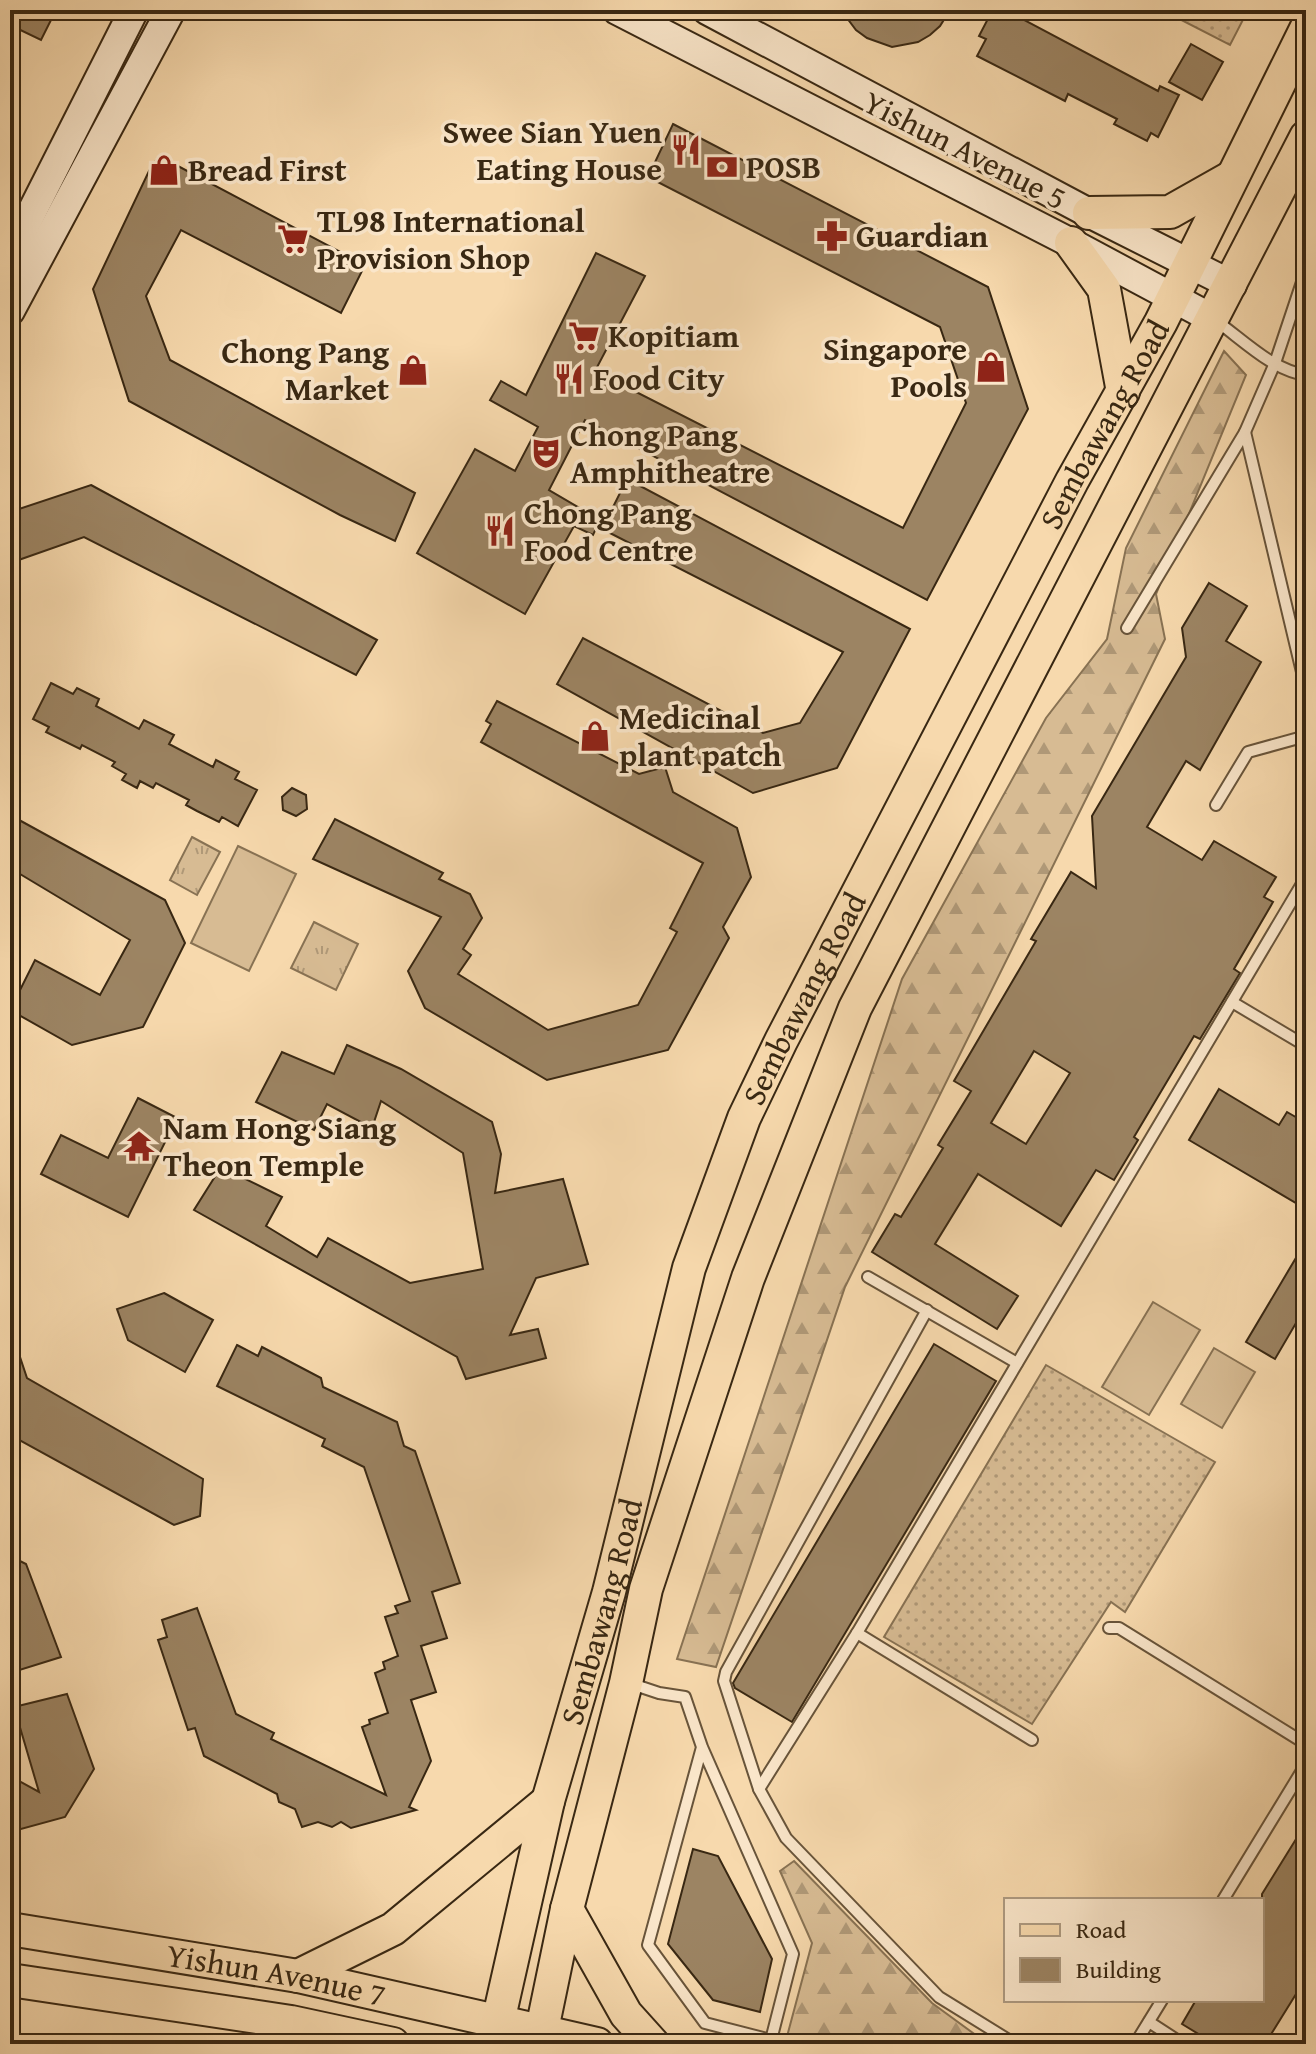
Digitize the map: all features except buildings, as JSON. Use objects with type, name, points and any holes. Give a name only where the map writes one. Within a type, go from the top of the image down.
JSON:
[{"type":"main road","points":[[10,311],[171,10]]},
{"type":"main road","name":"Yishun Avenue 5","points":[[617,10],[653,23],[1213,319]]},
{"type":"main road","name":"Yishun Avenue 5","points":[[707,10],[1089,213],[1232,285]]},
{"type":"main road","points":[[10,255],[131,16]]},
{"type":"main road","name":"Sembawang Road","points":[[496,2033],[548,1801],[609,1592],[689,1268],[744,1118],[1065,495],[1173,298],[1306,29]]},
{"type":"main road","name":"Sembawang Road","points":[[540,2038],[567,1909],[626,1683],[646,1589],[748,1278],[855,1008],[1306,137]]},
{"type":"main road","points":[[1089,213],[1170,212],[1232,177]]},
{"type":"main road","points":[[1071,243],[1104,289],[1123,392]]},
{"type":"main road","points":[[298,1976],[393,1929],[548,1801]]},
{"type":"main road","points":[[567,1909],[626,2014],[653,2044]]},
{"type":"main road","name":"Yishun Avenue 7","points":[[10,1929],[298,1976],[496,2033],[597,2044]]},
{"type":"main road","name":"Yishun Avenue 7","points":[[10,1980],[291,2022],[359,2040],[393,2044]]},
{"type":"lane","points":[[131,16],[156,37]]},
{"type":"lane","points":[[1127,628],[1245,432],[1275,363],[1306,270]]},
{"type":"lane","name":"Yishun Avenue 5","points":[[1213,319],[1275,363],[1306,375]]},
{"type":"lane","points":[[1245,432],[1306,689]]},
{"type":"lane","points":[[1216,805],[1248,752],[1306,736]]},
{"type":"lane","points":[[759,1789],[857,1633],[1306,877]]},
{"type":"lane","points":[[1232,1002],[1306,1046]]},
{"type":"lane","points":[[868,1277],[1017,1363]]},
{"type":"lane","points":[[927,1310],[726,1672],[724,1681],[759,1789],[786,1838],[939,1997],[1015,2044]]},
{"type":"lane","points":[[1109,1628],[1119,1628],[1306,1744]]},
{"type":"lane","points":[[857,1633],[1032,1740]]},
{"type":"lane","points":[[626,1683],[685,1697],[702,1747],[793,1954],[771,2040],[705,2023],[648,1945],[702,1747]]},
{"type":"lane","points":[[1224,1898],[1306,1764]]},
{"type":"lane","points":[[1135,2044],[1161,2002]]},
{"type":"lane","points":[[1149,2022],[1183,2044]]},
{"type":"green space","points":[[1162,10],[1248,10],[1230,45]]},
{"type":"green space","points":[[1224,351],[1246,375],[1156,594],[1165,639],[845,1287],[716,1667],[677,1659],[902,979],[1046,718],[1107,639],[1126,548]]},
{"type":"green space","points":[[192,837],[220,852],[197,895],[170,880]]},
{"type":"green space","points":[[238,846],[296,874],[249,971],[191,943]]},
{"type":"green space","points":[[314,922],[358,944],[336,990],[291,968]]},
{"type":"green space","points":[[1153,1302],[1200,1330],[1149,1415],[1102,1387]]},
{"type":"green space","points":[[1214,1348],[1255,1372],[1222,1428],[1181,1404]]},
{"type":"green space","points":[[1046,1365],[1215,1462],[1125,1612],[1111,1602],[1032,1724],[884,1637]]},
{"type":"green space","points":[[794,1861],[932,2003],[988,2044],[785,2044],[812,1943],[780,1871]]},
{"type":"place","name":"Swee Sian Yuen Eating House","points":[[686,150]]},
{"type":"place","name":"POSB","points":[[722,167]]},
{"type":"place","name":"Bread First","points":[[164,170]]},
{"type":"place","name":"Guardian","points":[[832,236]]},
{"type":"place","name":"TL98 International Provision Shop","points":[[293,239]]},
{"type":"place","name":"Kopitiam","points":[[584,336]]},
{"type":"place","name":"Singapore Pools","points":[[991,367]]},
{"type":"place","name":"Chong Pang Market","points":[[413,370]]},
{"type":"place","name":"Food City","points":[[569,379]]},
{"type":"place","name":"Chong Pang Amphitheatre","points":[[546,453]]},
{"type":"place","name":"Chong Pang Food Centre","points":[[500,531]]},
{"type":"place","name":"Medicinal plant patch","points":[[595,736]]},
{"type":"place","name":"Nam Hong Siang Theon Temple","points":[[139,1146]]}]
